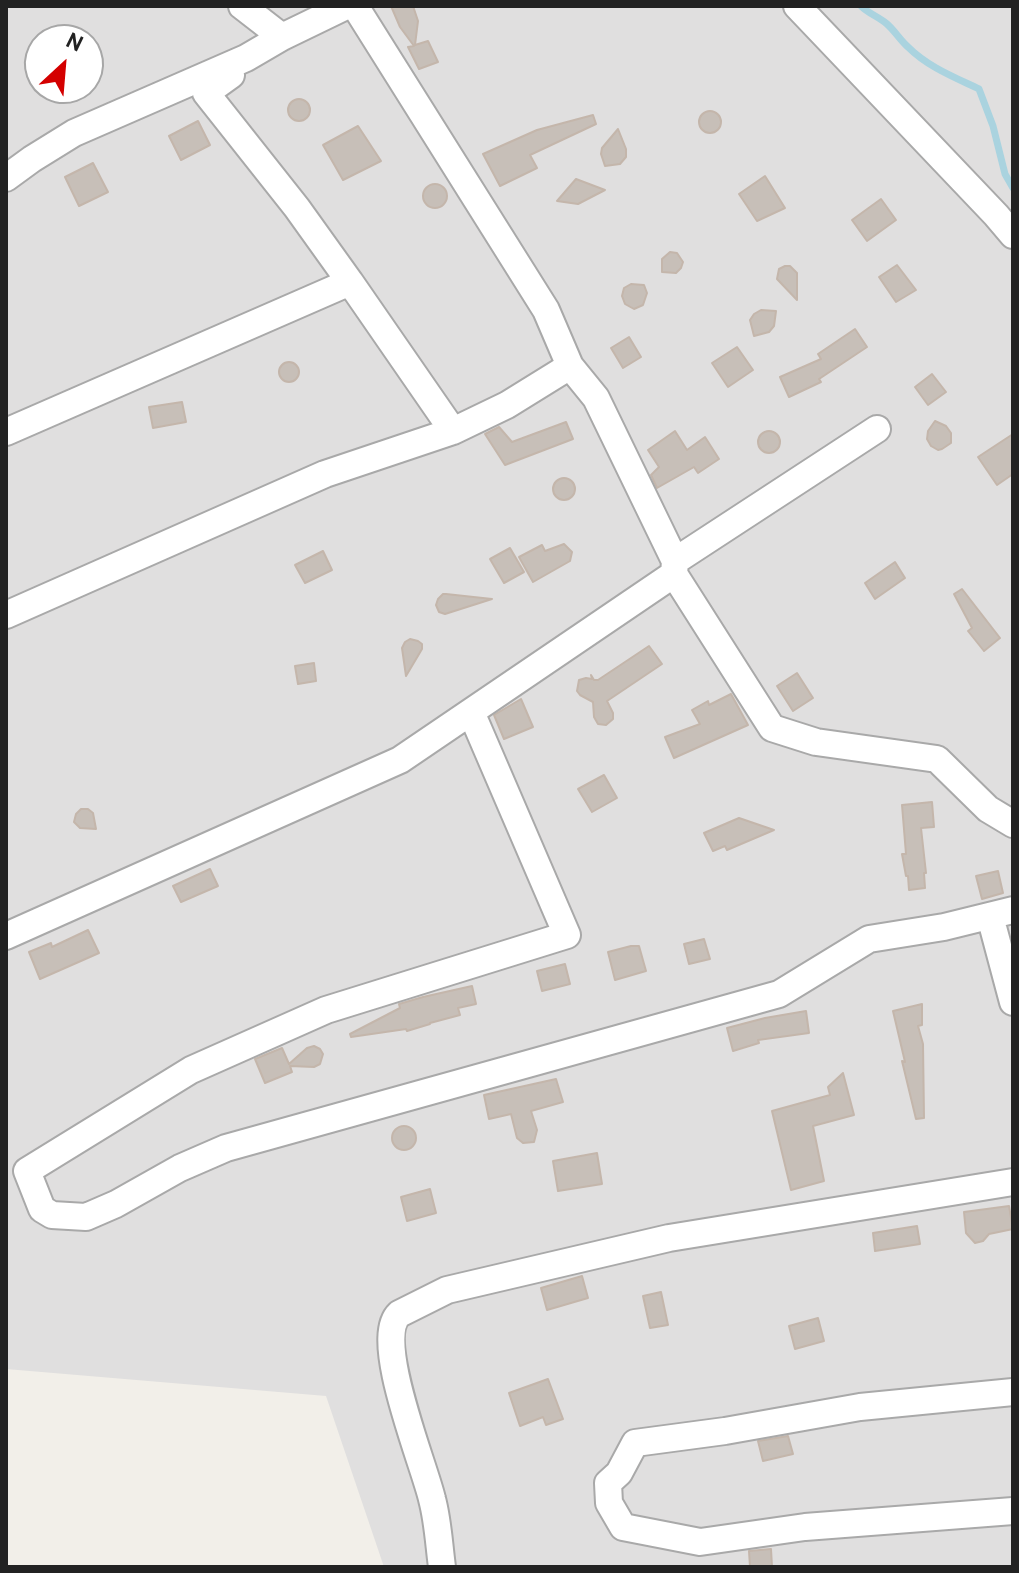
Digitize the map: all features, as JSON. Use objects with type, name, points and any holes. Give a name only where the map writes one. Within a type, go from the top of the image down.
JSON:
[{"type":"street","points":[[242,6],[282,37]]},
{"type":"street","points":[[258,6],[282,37]]},
{"type":"street","points":[[6,178],[74,133],[246,58],[346,6]]},
{"type":"street","points":[[355,6],[546,310],[570,366],[596,398],[674,567],[772,728],[816,742],[937,759],[988,809],[1013,824]]},
{"type":"street","points":[[797,6],[1013,235]]},
{"type":"street","points":[[282,37],[206,93],[297,208],[453,431]]},
{"type":"street","points":[[6,432],[350,282]]},
{"type":"street","points":[[6,615],[325,474],[453,431],[507,405],[570,366]]},
{"type":"street","points":[[6,936],[400,760],[877,429]]},
{"type":"street","points":[[471,712],[567,935],[326,1010],[191,1070],[27,1171],[42,1209],[52,1215],[86,1217],[226,1148],[779,994],[869,939],[944,927],[1002,913],[1013,1002]]},
{"type":"street","points":[[442,1567],[432,1499],[396,1380],[391,1328],[399,1314],[447,1290],[669,1238],[1013,1182]]},
{"type":"street","points":[[1013,1392],[860,1407],[635,1443],[619,1473],[608,1483],[609,1503],[623,1527],[700,1542],[805,1527],[1013,1511]]},
{"type":"shaded area","points":[[6,6],[1013,6],[1013,1567],[384,1567],[326,1396],[6,1369]]},
{"type":"building","points":[[391,6],[413,6],[418,21],[415,45],[428,41],[438,62],[419,69],[408,47],[414,46],[400,27]]},
{"type":"building","points":[[295,99],[303,99],[310,110],[303,121],[295,121],[288,114],[288,106]]},
{"type":"building","points":[[710,111],[718,114],[721,122],[718,130],[710,133],[702,130],[699,122],[702,114]]},
{"type":"building","points":[[593,115],[596,124],[530,155],[537,168],[500,186],[483,154],[537,130]]},
{"type":"building","points":[[198,121],[210,145],[181,160],[169,136]]},
{"type":"building","points":[[358,126],[381,161],[343,180],[323,145]]},
{"type":"building","points":[[618,129],[626,157],[620,164],[605,166],[602,148]]},
{"type":"building","points":[[93,163],[108,192],[79,206],[65,177]]},
{"type":"building","points":[[765,176],[785,208],[757,221],[739,194]]},
{"type":"building","points":[[576,179],[605,190],[578,204],[557,201]]},
{"type":"building","points":[[435,184],[444,187],[447,196],[444,205],[435,208],[426,205],[423,196],[426,187]]},
{"type":"building","points":[[881,199],[896,220],[867,241],[852,220]]},
{"type":"building","points":[[670,252],[677,253],[683,262],[676,273],[662,272],[662,259]]},
{"type":"building","points":[[897,265],[916,290],[896,302],[879,277]]},
{"type":"building","points":[[790,266],[797,273],[797,300],[777,279],[779,269]]},
{"type":"building","points":[[631,284],[644,285],[647,293],[643,305],[634,309],[625,304],[622,296],[624,288]]},
{"type":"building","points":[[761,310],[776,311],[774,326],[769,332],[754,336],[750,320]]},
{"type":"building","points":[[855,329],[867,347],[819,379],[821,382],[789,397],[780,377],[821,359],[818,354]]},
{"type":"building","points":[[629,337],[641,357],[623,368],[611,348]]},
{"type":"building","points":[[737,347],[753,370],[728,387],[712,363]]},
{"type":"building","points":[[285,362],[293,362],[299,372],[293,382],[285,382],[279,376],[279,368]]},
{"type":"building","points":[[932,374],[946,392],[928,405],[915,387]]},
{"type":"building","points":[[182,402],[186,422],[153,428],[149,407]]},
{"type":"building","points":[[935,421],[946,426],[951,433],[951,443],[938,450],[927,439]]},
{"type":"building","points":[[566,422],[573,439],[505,465],[485,434],[499,427],[512,442]]},
{"type":"building","points":[[675,431],[687,450],[705,437],[719,459],[698,473],[694,467],[657,488],[651,475],[659,467],[648,450]]},
{"type":"building","points":[[765,431],[773,431],[780,442],[773,453],[765,453],[758,446],[758,438]]},
{"type":"building","points":[[1013,434],[1013,474],[997,485],[978,457]]},
{"type":"building","points":[[564,478],[572,481],[575,489],[572,497],[564,500],[556,497],[553,489],[556,481]]},
{"type":"building","points":[[564,544],[572,552],[570,561],[533,582],[519,557],[542,545],[545,551]]},
{"type":"building","points":[[510,548],[524,572],[504,583],[490,559]]},
{"type":"building","points":[[323,551],[332,570],[305,583],[295,565]]},
{"type":"building","points":[[895,562],[905,578],[875,599],[865,583]]},
{"type":"building","points":[[962,589],[1000,638],[984,651],[968,631],[972,628],[954,594]]},
{"type":"building","points":[[443,594],[492,599],[445,614],[439,612],[436,605]]},
{"type":"building","points":[[410,639],[422,644],[422,649],[406,676],[402,648]]},
{"type":"building","points":[[649,646],[662,664],[607,701],[613,719],[606,725],[598,724],[593,702],[577,691],[579,680],[592,679],[591,675],[598,680]]},
{"type":"building","points":[[314,663],[316,681],[298,684],[295,666]]},
{"type":"building","points":[[797,673],[813,698],[793,711],[777,686]]},
{"type":"building","points":[[731,694],[748,725],[674,758],[665,737],[700,724],[692,710]]},
{"type":"building","points":[[521,699],[533,727],[504,739],[494,715]]},
{"type":"building","points":[[604,775],[617,798],[592,812],[578,789]]},
{"type":"building","points":[[932,802],[934,827],[921,828],[925,888],[909,890],[902,854],[906,854],[902,805]]},
{"type":"building","points":[[81,809],[93,813],[96,829],[80,828],[74,822]]},
{"type":"building","points":[[739,818],[774,830],[727,850],[725,846],[713,851],[704,833]]},
{"type":"building","points":[[210,869],[218,886],[181,902],[173,886]]},
{"type":"building","points":[[998,871],[1003,893],[982,899],[976,876]]},
{"type":"building","points":[[88,930],[99,953],[40,979],[29,952],[51,943],[52,947]]},
{"type":"building","points":[[704,939],[710,959],[689,964],[684,944]]},
{"type":"building","points":[[639,946],[646,971],[615,980],[608,952]]},
{"type":"building","points":[[565,964],[570,984],[542,991],[537,971]]},
{"type":"building","points":[[472,986],[476,1004],[458,1008],[460,1015],[407,1031],[351,1037],[350,1034],[400,1008],[399,1004]]},
{"type":"building","points":[[922,1004],[922,1025],[918,1026],[923,1044],[924,1118],[916,1119],[893,1011]]},
{"type":"building","points":[[806,1011],[809,1033],[758,1040],[759,1043],[733,1051],[727,1028]]},
{"type":"building","points":[[314,1046],[323,1054],[320,1064],[314,1067],[290,1066],[292,1072],[265,1083],[255,1059],[282,1048],[289,1064],[307,1048]]},
{"type":"building","points":[[843,1073],[854,1115],[813,1126],[824,1181],[791,1190],[772,1111],[830,1095],[828,1087]]},
{"type":"building","points":[[556,1079],[563,1102],[531,1111],[537,1130],[534,1142],[523,1143],[517,1138],[511,1114],[489,1119],[484,1095]]},
{"type":"building","points":[[404,1126],[412,1130],[416,1138],[412,1146],[404,1150],[396,1146],[392,1138],[396,1130]]},
{"type":"building","points":[[597,1153],[602,1184],[558,1191],[553,1161]]},
{"type":"building","points":[[430,1189],[436,1213],[407,1221],[401,1197]]},
{"type":"building","points":[[1009,1206],[1013,1229],[989,1234],[983,1241],[975,1243],[966,1233],[964,1212]]},
{"type":"building","points":[[917,1226],[920,1244],[875,1251],[873,1233]]},
{"type":"building","points":[[582,1276],[588,1298],[547,1310],[541,1288]]},
{"type":"building","points":[[661,1292],[668,1325],[650,1328],[643,1296]]},
{"type":"building","points":[[818,1318],[824,1341],[795,1349],[789,1326]]},
{"type":"building","points":[[548,1379],[563,1419],[546,1425],[543,1417],[520,1426],[509,1393]]},
{"type":"building","points":[[788,1436],[793,1454],[763,1461],[758,1441]]},
{"type":"building","points":[[771,1549],[772,1567],[750,1567],[749,1551]]},
{"type":"waterway","points":[[861,6],[887,24],[924,60],[979,89],[993,126],[1005,174],[1013,188]]}]
